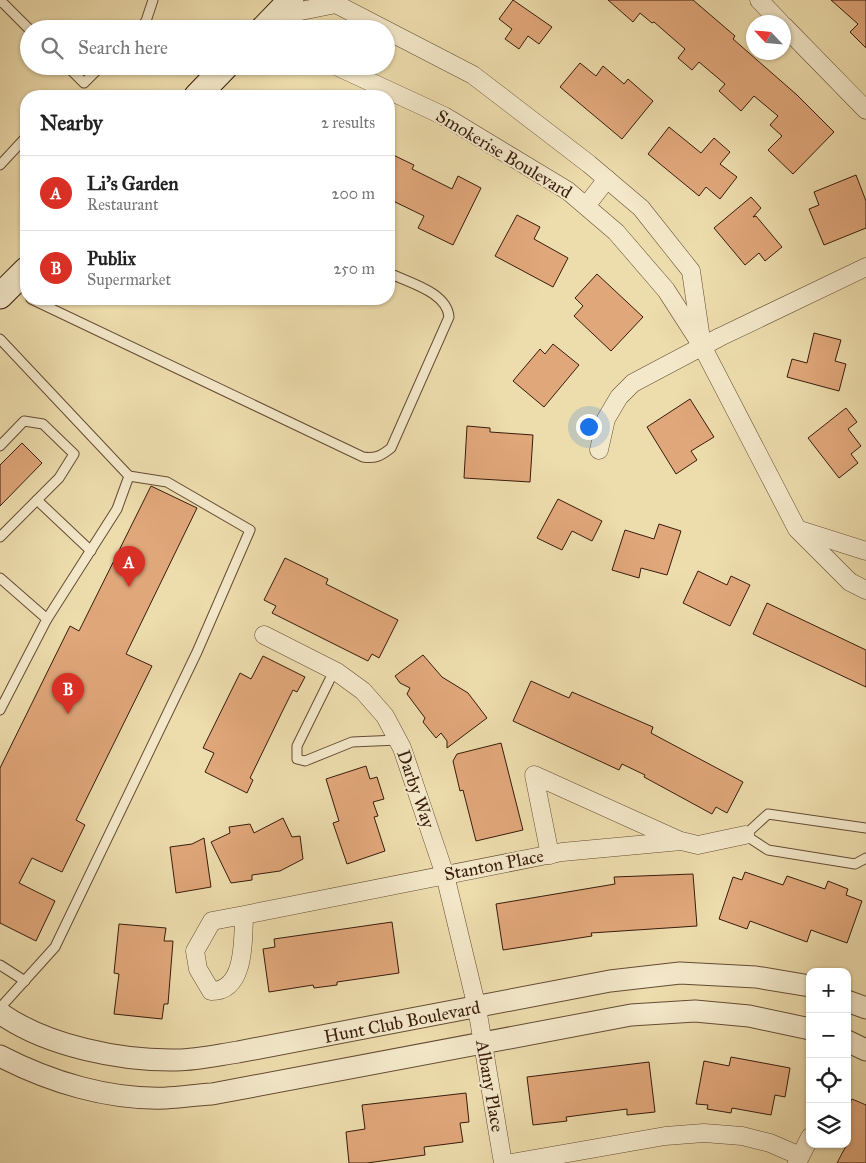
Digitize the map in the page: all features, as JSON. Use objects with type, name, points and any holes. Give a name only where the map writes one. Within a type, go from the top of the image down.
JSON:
[{"type":"main road","points":[[203,90],[217,75]]},
{"type":"street","points":[[758,0],[773,15]]},
{"type":"street","name":"Smokerise Boulevard","points":[[279,18],[336,4],[367,20]]},
{"type":"street","points":[[791,33],[866,110]]},
{"type":"street","name":"Smokerise Boulevard","points":[[395,34],[473,75],[608,179],[641,208],[691,271],[702,346]]},
{"type":"street","name":"Smokerise Boulevard","points":[[355,75],[388,90]]},
{"type":"street","name":"Smokerise Boulevard","points":[[395,93],[444,116],[568,190],[616,232],[666,290],[702,346],[797,529],[850,582],[866,590]]},
{"type":"street","points":[[586,206],[608,179]]},
{"type":"street","points":[[599,450],[606,419],[619,397],[633,384],[702,346],[866,267]]},
{"type":"street","points":[[797,529],[866,551]]},
{"type":"street","name":"Darby Way","points":[[264,635],[334,671],[363,691],[386,716],[398,740],[445,875],[477,1008]]},
{"type":"street","points":[[550,854],[534,775],[681,841]]},
{"type":"street","name":"Stanton Place","points":[[244,915],[550,854],[681,841],[698,845],[745,835]]},
{"type":"street","name":"Hunt Club Boulevard","points":[[0,1013],[34,1031],[74,1047],[116,1056],[178,1060],[238,1052],[477,1008],[610,981],[680,973],[756,977],[806,985]]},
{"type":"street","points":[[851,1002],[866,1008]]},
{"type":"street","name":"Albany Place","points":[[477,1008],[503,1163]]},
{"type":"street","name":"Hunt Club Boulevard","points":[[0,1056],[70,1085],[120,1095],[165,1098],[212,1094],[631,1015],[695,1011],[749,1016],[806,1028]]},
{"type":"street","points":[[851,1043],[866,1050]]},
{"type":"street","points":[[524,1162],[665,1136],[704,1132],[742,1136],[770,1143],[799,1160],[806,1145]]},
{"type":"lane","points":[[0,0],[20,20]]},
{"type":"lane","points":[[146,20],[154,0]]},
{"type":"lane","points":[[76,75],[84,84],[92,75]]},
{"type":"lane","points":[[0,165],[20,143]]},
{"type":"lane","points":[[44,305],[363,457],[372,458],[381,456],[391,448],[449,318],[448,309],[442,301],[395,276]]},
{"type":"lane","points":[[0,339],[128,476],[167,482],[250,530],[197,652],[55,948],[0,1008]]},
{"type":"lane","points":[[0,446],[24,421],[43,424],[74,454],[59,478],[4,534]]},
{"type":"lane","points":[[0,710],[47,619],[118,509],[128,476]]},
{"type":"lane","points":[[37,500],[91,551]]},
{"type":"lane","points":[[0,578],[47,619]]},
{"type":"lane","points":[[334,671],[297,746],[297,759],[305,761],[352,742],[398,740]]},
{"type":"lane","points":[[866,828],[768,814],[745,835],[768,850],[855,864],[866,858]]},
{"type":"lane","points":[[0,965],[25,981]]},
{"type":"building","points":[[513,0],[552,27],[539,44],[528,36],[519,49],[505,39],[512,29],[499,19]]},
{"type":"building","points":[[608,0],[693,0],[735,36],[733,39],[746,50],[746,60],[757,60],[797,95],[834,132],[793,174],[768,150],[782,136],[770,125],[778,116],[754,96],[741,111],[719,91],[725,84],[699,62],[692,70],[678,58],[685,49],[654,22],[652,23],[640,13],[633,22]]},
{"type":"building","points":[[831,0],[866,0],[866,48],[850,32],[858,24]]},
{"type":"building","points":[[580,63],[596,76],[603,66],[624,84],[628,79],[653,101],[622,139],[560,87]]},
{"type":"building","points":[[669,127],[701,153],[714,138],[730,152],[720,164],[737,177],[720,199],[706,187],[699,196],[648,154]]},
{"type":"building","points":[[395,156],[414,165],[412,169],[452,189],[458,176],[481,188],[453,245],[418,228],[424,216],[395,202]]},
{"type":"building","points":[[856,175],[866,201],[866,228],[824,245],[809,209],[819,205],[814,192]]},
{"type":"building","points":[[751,197],[761,208],[753,217],[756,216],[782,247],[765,261],[759,253],[745,265],[714,228]]},
{"type":"building","points":[[517,215],[540,227],[534,239],[568,258],[553,287],[495,256]]},
{"type":"building","points":[[597,274],[643,317],[611,351],[574,316],[583,306],[575,298]]},
{"type":"building","points":[[814,333],[841,340],[835,361],[846,364],[839,391],[787,377],[792,359],[807,363]]},
{"type":"building","points":[[553,344],[579,365],[544,407],[513,381],[540,349],[545,354]]},
{"type":"building","points":[[690,399],[714,437],[691,451],[697,460],[676,474],[647,427]]},
{"type":"building","points":[[846,408],[857,422],[848,429],[861,446],[851,454],[858,463],[839,478],[808,438]]},
{"type":"building","points":[[467,426],[490,428],[490,432],[533,435],[530,482],[464,478]]},
{"type":"building","points":[[22,443],[42,463],[0,506],[0,465]]},
{"type":"building","points":[[151,486],[197,508],[126,654],[152,666],[76,820],[85,825],[62,872],[32,858],[19,883],[55,901],[36,941],[0,923],[0,768],[70,626],[79,631]]},
{"type":"building","points":[[558,499],[602,521],[592,541],[572,531],[562,550],[537,538]]},
{"type":"building","points":[[659,524],[681,531],[667,575],[641,568],[639,578],[612,570],[625,530],[654,539]]},
{"type":"building","points":[[285,558],[328,579],[326,584],[398,620],[379,658],[372,654],[368,661],[272,613],[276,606],[264,600]]},
{"type":"building","points":[[698,571],[727,585],[731,576],[750,585],[730,626],[683,603]]},
{"type":"building","points":[[767,603],[866,650],[866,687],[753,634]]},
{"type":"building","points":[[423,655],[442,677],[468,693],[487,718],[447,748],[447,741],[441,733],[436,738],[423,722],[425,718],[407,694],[410,688],[400,683],[395,676]]},
{"type":"building","points":[[263,656],[305,677],[297,692],[293,690],[284,708],[250,778],[253,780],[247,793],[205,772],[214,753],[203,748],[240,673],[251,679]]},
{"type":"building","points":[[531,681],[569,698],[572,692],[653,727],[651,733],[743,782],[727,813],[716,807],[712,814],[644,777],[645,775],[622,764],[619,770],[513,721]]},
{"type":"building","points":[[501,743],[523,830],[476,841],[463,790],[460,791],[453,761],[457,754]]},
{"type":"building","points":[[366,766],[370,779],[377,777],[384,799],[373,802],[378,816],[374,817],[385,851],[347,864],[333,823],[339,821],[326,779]]},
{"type":"building","points":[[283,818],[292,837],[300,836],[303,859],[280,871],[252,875],[252,880],[231,883],[211,842],[230,833],[229,827],[250,824],[254,833]]},
{"type":"building","points":[[204,838],[211,887],[176,893],[170,847],[192,844]]},
{"type":"building","points":[[745,872],[783,885],[787,876],[825,889],[828,881],[848,889],[846,895],[862,901],[847,943],[811,930],[807,942],[750,921],[747,929],[719,919],[733,877],[742,880]]},
{"type":"building","points":[[693,874],[697,926],[591,933],[592,936],[503,950],[496,904],[615,884],[614,877]]},
{"type":"building","points":[[392,922],[399,973],[337,982],[337,985],[314,988],[313,985],[269,992],[263,949],[275,947],[274,939]]},
{"type":"building","points":[[119,924],[166,928],[164,941],[173,941],[168,1004],[164,1004],[162,1019],[114,1014],[119,974],[114,973]]},
{"type":"building","points":[[731,1057],[790,1068],[785,1097],[775,1095],[771,1115],[732,1108],[731,1113],[707,1109],[708,1105],[696,1104],[704,1061],[729,1066]]},
{"type":"building","points":[[649,1062],[655,1112],[627,1115],[627,1109],[566,1117],[567,1121],[533,1125],[527,1077]]},
{"type":"building","points":[[466,1093],[469,1122],[460,1123],[463,1142],[424,1147],[425,1155],[367,1163],[349,1163],[346,1132],[365,1129],[362,1105]]},
{"type":"building","points":[[852,1099],[866,1105],[866,1163],[837,1163],[845,1148],[851,1148]]},
{"type":"place","name":"Li's Garden","points":[[129,587]]},
{"type":"place","name":"Publix","points":[[68,714]]}]
